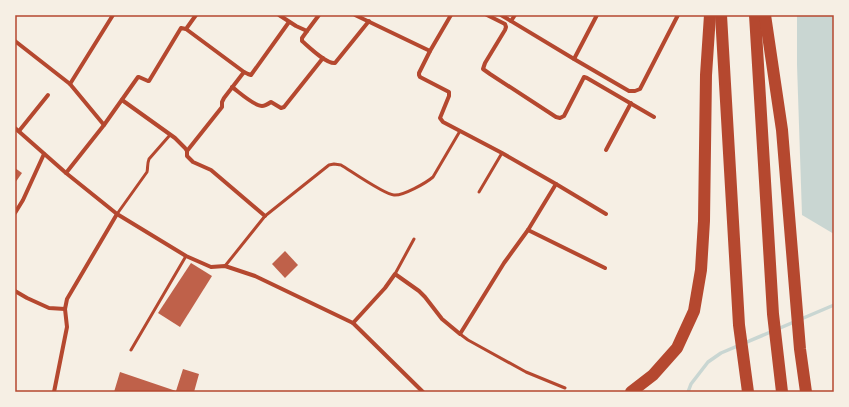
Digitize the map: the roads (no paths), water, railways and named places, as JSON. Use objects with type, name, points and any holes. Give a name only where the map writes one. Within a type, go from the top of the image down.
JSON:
[{"type":"highway","points":[[631,392],[653,375],[677,348],[694,311],[702,270],[706,75],[710,15]]},
{"type":"highway","points":[[721,15],[739,325],[748,392]]},
{"type":"highway","points":[[755,15],[773,314],[782,392]]},
{"type":"highway","points":[[765,15],[782,130],[800,349],[806,392]]},
{"type":"street","points":[[186,29],[196,15]]},
{"type":"street","points":[[278,15],[307,31]]},
{"type":"street","points":[[319,15],[307,31],[302,41],[330,63],[335,63],[368,21]]},
{"type":"street","points":[[355,15],[430,51]]},
{"type":"street","points":[[451,15],[419,73],[420,77],[449,92],[449,96],[440,118],[443,122],[502,153],[606,214]]},
{"type":"street","points":[[488,15],[505,24],[506,27],[483,69],[556,117],[560,118],[564,116],[584,77],[654,117]]},
{"type":"street","points":[[501,15],[629,91],[636,91],[640,88],[678,15]]},
{"type":"street","points":[[511,21],[515,15]]},
{"type":"street","points":[[574,59],[598,15]]},
{"type":"street","points":[[70,84],[112,16]]},
{"type":"street","points":[[66,173],[139,77],[150,81],[181,28],[186,29],[244,72],[251,75],[289,22]]},
{"type":"street","points":[[15,40],[70,84],[104,125]]},
{"type":"street","points":[[232,87],[256,104],[261,106],[271,102],[281,108],[284,107],[323,58]]},
{"type":"street","points":[[187,151],[222,107],[222,102],[244,72]]},
{"type":"street","points":[[19,131],[48,95]]},
{"type":"street","points":[[122,100],[175,138],[185,148],[187,151],[187,156],[193,162],[211,170],[265,216]]},
{"type":"street","points":[[606,150],[631,103]]},
{"type":"street","points":[[15,128],[66,173],[117,214],[186,256],[211,267],[225,266],[255,276],[353,323],[422,392]]},
{"type":"street","points":[[15,213],[23,200],[44,154]]},
{"type":"street","points":[[353,323],[385,288],[395,274],[419,291],[442,319],[460,334],[504,263],[528,230],[556,184]]},
{"type":"street","points":[[54,392],[67,327],[65,309],[67,299],[117,214]]},
{"type":"street","points":[[528,230],[605,268]]},
{"type":"street","points":[[15,291],[49,308],[65,309]]},
{"type":"lane","points":[[225,266],[265,216],[329,165],[341,165],[387,194],[396,196],[418,187],[433,177],[460,131]]},
{"type":"lane","points":[[117,214],[147,172],[147,162],[149,159],[170,135]]},
{"type":"lane","points":[[479,192],[502,153]]},
{"type":"lane","points":[[395,274],[414,239]]},
{"type":"lane","points":[[131,350],[186,256]]},
{"type":"lane","points":[[460,334],[468,340],[526,372],[566,388]]},
{"type":"waterway","points":[[688,392],[691,384],[708,362],[721,353],[834,305]]}]
